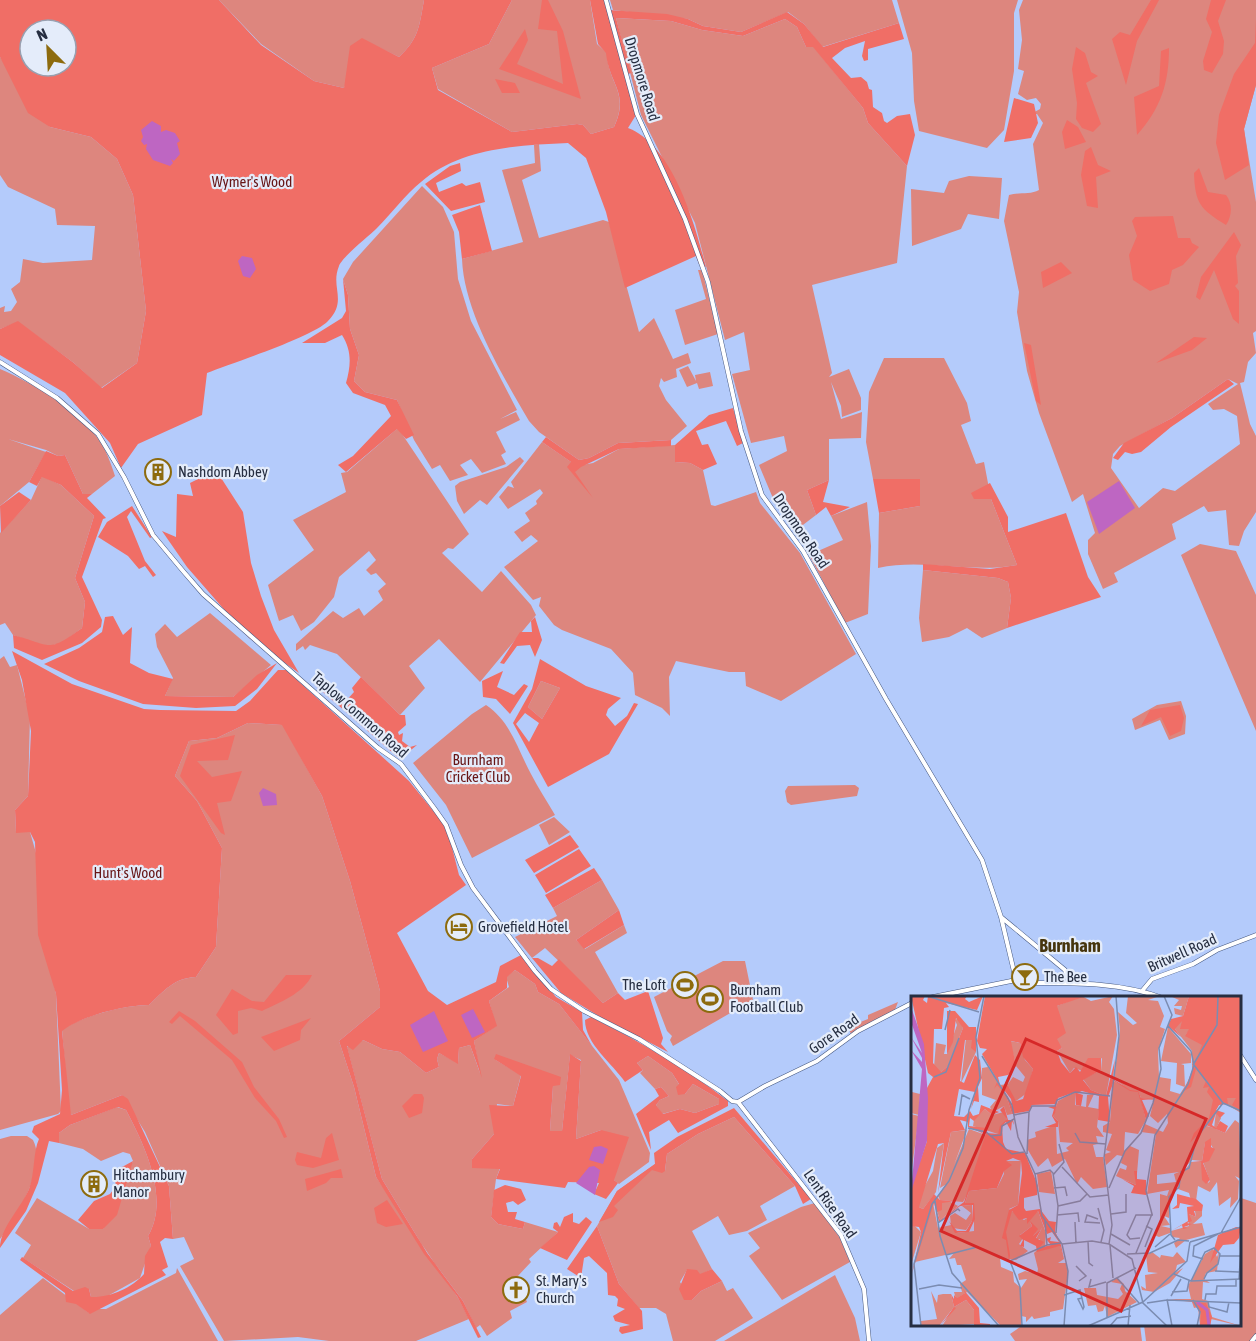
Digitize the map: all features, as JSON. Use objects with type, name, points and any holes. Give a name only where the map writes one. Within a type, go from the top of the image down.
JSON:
[{"type":"street","name":"Dropmore Road","points":[[606,0],[638,114],[685,219],[708,282],[741,431],[762,495],[803,551],[886,699],[982,860],[1001,917],[1016,980]]},
{"type":"street","name":"Taplow Common Road","points":[[0,363],[57,398],[98,434],[124,477],[153,536],[203,594],[378,748],[401,764],[446,825],[461,865],[473,888],[551,989],[584,1011],[639,1039],[732,1101],[738,1102]]},
{"type":"street","points":[[1001,917],[1065,970],[1069,982]]},
{"type":"street","points":[[1003,926],[1009,924]]},
{"type":"street","name":"Britwell Road","points":[[1016,980],[1021,983],[1069,982],[1142,992],[1148,981],[1193,964],[1217,950],[1256,935]]},
{"type":"street","points":[[938,996],[1016,980]]},
{"type":"street","points":[[1142,992],[1156,996]]},
{"type":"street","name":"Gore Road","points":[[738,1102],[765,1086],[826,1057],[858,1031],[911,1004]]},
{"type":"street","points":[[1241,1058],[1256,1080]]},
{"type":"street","name":"Lent Rise Road","points":[[738,1102],[841,1235],[864,1289],[869,1341]]},
{"type":"street","points":[[1252,1341],[1256,1336]]},
{"type":"green space","name":"Wymer's Wood","points":[[0,0],[219,0],[261,45],[314,81],[344,88],[350,46],[362,38],[399,57],[411,44],[417,32],[424,0],[512,0],[489,44],[432,68],[438,90],[512,132],[577,124],[583,125],[591,134],[614,127],[620,105],[606,53],[598,44],[590,0],[604,0],[636,115],[628,128],[644,137],[670,168],[696,230],[706,267],[699,264],[696,256],[625,288],[606,212],[586,158],[568,143],[510,147],[472,155],[437,171],[421,182],[377,228],[345,257],[337,274],[337,307],[328,321],[290,342],[207,373],[202,415],[138,444],[121,468],[110,443],[65,393],[0,355],[0,329],[18,321],[74,363],[102,388],[137,363],[146,311],[133,195],[117,159],[91,137],[50,127],[28,113],[0,57]]},
{"type":"green space","points":[[219,0],[424,0],[417,32],[406,50],[399,57],[362,39],[344,88],[314,81],[261,44]]},
{"type":"green space","points":[[512,0],[590,0],[597,44],[607,53],[608,64],[619,96],[620,105],[614,127],[591,134],[583,125],[577,124],[512,132],[438,89],[432,68],[489,44]]},
{"type":"green space","points":[[542,0],[548,0],[563,31],[581,99],[499,69],[525,29],[528,40],[517,64],[563,84],[557,31],[538,29]]},
{"type":"green space","points":[[610,0],[892,0],[899,23],[822,47],[804,24],[788,12],[741,32],[703,26],[688,19],[613,10]]},
{"type":"green space","points":[[897,0],[1018,0],[1014,13],[1014,71],[1004,130],[987,148],[919,131],[914,101],[912,53]]},
{"type":"green space","points":[[1023,0],[1256,0],[1256,85],[1244,129],[1256,202],[1256,331],[1253,333],[1256,353],[1248,362],[1244,382],[1240,383],[1250,424],[1256,436],[1256,512],[1244,531],[1239,546],[1229,545],[1226,510],[1208,512],[1204,506],[1172,524],[1176,539],[1114,573],[1118,582],[1103,589],[1088,554],[1088,540],[1095,533],[1083,494],[1072,502],[1039,413],[1027,371],[1017,312],[1019,292],[1004,221],[1009,195],[1039,190],[1033,144],[1043,123],[1037,114],[1029,115],[1040,109],[1041,104],[1036,98],[1027,100],[1018,94],[1024,71],[1018,69],[1022,40],[1019,10]],"holes":[[[1228,379],[1238,384],[1208,404],[1213,410],[1224,409],[1237,416],[1240,444],[1175,491],[1163,488],[1139,508],[1111,468],[1113,454],[1120,446],[1172,418]]]},
{"type":"green space","points":[[1151,0],[1159,0],[1137,41],[1126,85],[1112,39],[1120,32],[1130,35]]},
{"type":"green space","points":[[1211,0],[1226,0],[1218,21],[1224,41],[1223,54],[1212,73],[1204,70],[1203,61],[1212,32],[1206,19]]},
{"type":"green space","points":[[609,10],[667,14],[688,19],[703,26],[741,32],[787,12],[804,24],[823,47],[899,23],[904,39],[868,49],[868,60],[864,61],[862,56],[865,41],[845,48],[832,58],[851,78],[861,77],[867,82],[869,89],[872,90],[873,107],[882,113],[884,121],[887,123],[897,116],[910,114],[915,135],[907,166],[868,123],[863,108],[813,47],[806,47],[797,27],[785,19],[743,36],[702,30],[671,21],[616,18],[631,73],[628,74]]},
{"type":"green space","points":[[616,18],[671,21],[702,30],[743,36],[785,19],[797,27],[806,47],[813,46],[863,108],[868,123],[907,166],[897,263],[812,285],[832,373],[829,377],[849,369],[861,398],[861,410],[842,417],[841,406],[831,382],[841,419],[862,412],[861,438],[829,439],[829,480],[807,490],[816,515],[795,531],[775,503],[759,465],[787,451],[784,436],[751,443],[732,374],[750,370],[744,332],[725,340],[695,223],[641,115]]},
{"type":"green space","points":[[1256,19],[1256,85],[1244,129],[1249,165],[1225,180],[1216,143],[1219,115],[1234,74],[1255,43]]},
{"type":"green space","points":[[1076,47],[1085,53],[1091,72],[1098,76],[1086,83],[1101,124],[1093,132],[1082,128],[1076,119],[1077,103],[1072,69]]},
{"type":"green space","points":[[1169,48],[1165,84],[1158,105],[1137,135],[1134,97],[1159,86],[1161,51]]},
{"type":"green space","points":[[0,57],[50,127],[91,137],[117,159],[133,195],[146,311],[137,363],[101,388],[74,363],[18,322],[0,329],[0,308],[5,306],[4,312],[11,311],[17,302],[11,289],[20,282],[23,259],[43,263],[92,260],[95,226],[57,225],[55,209],[8,187],[0,175]]},
{"type":"green space","points":[[495,79],[515,83],[520,93],[502,93]]},
{"type":"green space","points":[[1014,98],[1034,104],[1038,123],[1031,138],[1004,142]]},
{"type":"green space","points":[[1067,120],[1078,127],[1086,142],[1065,149],[1062,132]]},
{"type":"green space","points":[[539,144],[541,171],[522,180],[539,238],[603,220],[609,222],[639,332],[654,318],[673,359],[688,353],[691,363],[676,369],[677,377],[664,382],[661,378],[659,386],[666,400],[687,426],[671,440],[618,443],[589,458],[579,460],[539,432],[529,421],[477,322],[464,279],[462,259],[523,242],[502,170],[535,163],[534,145]]},
{"type":"green space","points":[[1091,147],[1098,165],[1111,171],[1096,177],[1098,208],[1087,206],[1081,175],[1085,151]]},
{"type":"green space","points":[[460,163],[461,171],[436,183],[439,192],[462,183],[466,186],[480,182],[485,202],[451,211],[425,184],[450,166]]},
{"type":"green space","points":[[1199,168],[1208,192],[1226,195],[1230,202],[1230,218],[1226,225],[1210,214],[1198,198],[1194,173]]},
{"type":"green space","points":[[969,176],[1002,178],[999,219],[968,214],[961,229],[912,246],[911,189],[944,193],[949,181]]},
{"type":"green space","points":[[422,186],[443,207],[454,232],[458,279],[471,321],[517,410],[500,419],[516,412],[520,420],[496,432],[506,452],[501,455],[506,464],[482,473],[471,459],[460,465],[468,475],[450,481],[440,465],[432,469],[414,440],[397,400],[365,392],[354,381],[359,355],[350,329],[348,295],[343,279],[353,262]]},
{"type":"green space","points":[[480,205],[492,251],[462,259],[459,232],[452,215]]},
{"type":"green space","points":[[1173,216],[1178,238],[1190,238],[1192,243],[1199,247],[1183,265],[1172,270],[1169,284],[1150,291],[1133,280],[1129,255],[1137,236],[1132,221],[1135,217]]},
{"type":"green space","points":[[1234,232],[1241,245],[1236,256],[1238,283],[1235,286],[1239,291],[1239,324],[1233,319],[1214,270],[1200,300],[1196,297],[1201,277]]},
{"type":"green space","points":[[1061,262],[1072,273],[1043,288],[1041,272]]},
{"type":"green space","points":[[698,270],[702,270],[718,334],[685,345],[675,310],[706,299]]},
{"type":"green space","points":[[343,279],[348,295],[350,329],[359,355],[354,381],[365,392],[397,400],[414,435],[406,439],[397,429],[346,472],[338,465],[353,456],[391,416],[385,405],[353,393],[346,383],[350,358],[342,335],[325,343],[302,343],[342,318],[346,311]]},
{"type":"green space","points":[[1194,337],[1207,338],[1192,350],[1156,363]]},
{"type":"green space","points":[[1024,343],[1031,345],[1041,405],[1036,401]]},
{"type":"green space","points":[[884,358],[944,358],[967,403],[971,421],[961,425],[976,464],[984,462],[991,499],[1017,565],[982,568],[895,565],[878,568],[879,513],[920,506],[920,479],[873,479],[866,442],[869,392]]},
{"type":"green space","points":[[688,366],[696,381],[695,375],[710,372],[713,386],[699,389],[697,383],[687,387],[679,370]]},
{"type":"green space","points":[[0,369],[44,392],[86,425],[105,450],[115,476],[92,494],[83,494],[65,455],[58,456],[46,450],[8,439],[46,452],[29,482],[0,506]]},
{"type":"green space","points":[[1228,379],[1234,384],[1171,427],[1141,452],[1132,454],[1125,452],[1118,460],[1113,458],[1124,443],[1172,418]]},
{"type":"green space","points":[[733,408],[743,443],[737,446],[726,421],[696,431],[702,445],[708,444],[717,464],[703,470],[690,463],[675,462],[675,445],[709,415]]},
{"type":"green space","points":[[398,428],[469,534],[453,549],[448,548],[442,553],[482,592],[501,571],[531,605],[536,615],[480,682],[439,639],[409,666],[425,688],[400,715],[337,654],[310,645],[305,650],[303,646],[296,651],[296,644],[333,611],[343,618],[359,608],[364,616],[383,600],[378,591],[386,584],[376,573],[371,575],[366,570],[376,560],[369,551],[339,577],[334,597],[314,622],[301,631],[293,615],[279,621],[268,585],[314,550],[293,520],[346,492],[341,473],[347,472]]},
{"type":"green space","points":[[546,437],[579,460],[589,458],[618,443],[671,440],[671,446],[619,449],[581,467],[575,472],[593,498],[567,467],[571,462],[542,442]]},
{"type":"green space","points":[[542,442],[577,466],[593,463],[619,449],[675,445],[675,462],[690,463],[703,470],[711,505],[715,506],[756,492],[760,503],[800,553],[856,654],[781,701],[746,686],[745,672],[729,672],[676,661],[669,677],[670,716],[662,708],[635,695],[633,673],[611,649],[554,625],[539,606],[541,597],[533,600],[504,567],[538,541],[531,535],[522,542],[514,532],[530,521],[525,513],[537,504],[536,501],[543,493],[540,489],[508,509],[499,497],[508,486],[514,488],[511,482]]},
{"type":"green space","points":[[46,451],[58,456],[65,455],[83,494],[92,494],[87,498],[106,518],[103,519],[82,577],[102,620],[101,627],[82,643],[42,660],[14,648],[13,635],[49,645],[62,641],[82,628],[85,602],[75,578],[94,516],[61,485],[42,477],[37,486],[29,482]]},
{"type":"green space","points":[[520,457],[524,461],[487,505],[480,500],[464,514],[457,501],[455,486],[460,482],[506,467]]},
{"type":"green space","points":[[216,470],[243,512],[251,563],[261,596],[274,630],[299,673],[249,638],[187,567],[162,531],[176,537],[177,494],[193,496],[190,483]]},
{"type":"green space","points":[[42,476],[61,485],[94,516],[75,578],[85,602],[82,628],[62,643],[45,647],[13,635],[5,623],[0,625],[0,533],[31,500]]},
{"type":"green space","points":[[873,479],[920,479],[920,506],[879,513]]},
{"type":"green space","points":[[829,480],[823,502],[850,507],[831,516],[826,507],[816,515],[807,490]]},
{"type":"green space","points":[[990,483],[1008,517],[1008,532],[1066,513],[1088,577],[1101,597],[1007,628],[1011,598],[1008,582],[998,578],[923,570],[923,564],[990,569],[1017,565],[991,499],[974,499],[971,493]]},
{"type":"green space","points":[[19,492],[31,500],[1,533],[0,506]]},
{"type":"green space","points":[[867,502],[871,546],[868,614],[845,623],[809,555],[843,540],[831,516]]},
{"type":"green space","points":[[132,506],[152,537],[150,538],[131,511],[127,517],[145,561],[156,575],[153,577],[145,566],[139,569],[128,556],[98,537],[107,522]]},
{"type":"green space","points":[[1200,544],[1236,551],[1256,595],[1256,731],[1181,555]]},
{"type":"green space","points":[[923,570],[998,578],[1008,582],[1011,598],[1007,628],[982,638],[967,628],[949,637],[922,642],[919,618]]},
{"type":"green space","points":[[210,613],[271,665],[233,697],[165,696],[173,678],[157,647],[155,634],[165,624],[177,637]]},
{"type":"green space","points":[[113,616],[123,635],[132,627],[130,663],[149,673],[173,679],[165,696],[233,697],[257,675],[277,663],[257,689],[235,706],[196,708],[143,704],[79,681],[44,664],[79,648],[102,632],[105,617]]},
{"type":"green space","points":[[535,617],[542,640],[535,657],[530,645],[517,646],[504,664],[500,663],[520,632],[532,632],[531,621]]},
{"type":"green space","name":"Hunt's Wood","points":[[12,651],[72,684],[144,709],[236,711],[250,701],[278,670],[286,670],[409,781],[447,828],[459,875],[466,885],[397,933],[428,991],[447,1005],[496,982],[500,966],[521,955],[556,997],[582,1012],[583,1030],[592,1046],[559,1004],[538,992],[535,984],[515,970],[507,977],[507,988],[489,1001],[497,1026],[474,1041],[482,1078],[470,1045],[459,1048],[458,1064],[439,1053],[437,1059],[439,1067],[426,1073],[400,1052],[382,1049],[363,1040],[353,1050],[347,1046],[382,1179],[427,1253],[463,1301],[481,1337],[478,1338],[457,1296],[424,1254],[376,1177],[354,1087],[339,1041],[380,1007],[380,991],[350,881],[322,796],[282,725],[248,723],[217,738],[189,741],[175,776],[197,801],[222,848],[216,947],[196,977],[175,983],[149,1005],[104,1012],[62,1031],[71,1115],[122,1095],[128,1099],[169,1186],[173,1239],[165,1238],[160,1242],[168,1267],[162,1270],[166,1275],[90,1314],[76,1304],[66,1302],[65,1293],[20,1260],[22,1257],[73,1291],[85,1287],[89,1289],[91,1297],[105,1296],[120,1291],[133,1284],[144,1274],[145,1256],[151,1246],[148,1236],[157,1206],[156,1189],[141,1140],[126,1110],[118,1107],[70,1125],[59,1133],[59,1143],[49,1141],[38,1183],[26,1211],[0,1248],[3,1233],[31,1183],[39,1139],[32,1132],[34,1126],[60,1114],[62,1090],[56,994],[38,935],[35,842],[30,832],[16,833],[15,810],[28,796],[31,731],[22,680]]},
{"type":"green space","points":[[4,656],[10,667],[17,665],[30,717],[28,796],[15,810],[16,832],[30,832],[36,853],[38,908],[56,994],[61,1111],[58,1114],[0,1130],[0,659]]},
{"type":"green space","points":[[540,659],[586,686],[621,698],[608,709],[606,715],[615,726],[627,716],[634,703],[638,704],[609,754],[548,787],[513,723],[532,689]],"holes":[[[541,681],[560,688],[542,719],[528,707]],[[525,713],[539,723],[529,742],[516,724]]]},
{"type":"green space","points":[[503,671],[497,687],[514,695],[524,684],[528,686],[510,714],[496,699],[483,697],[482,681]]},
{"type":"green space","points":[[361,677],[400,715],[405,715],[406,725],[398,732],[399,735],[403,733],[402,741],[410,747],[417,745],[400,759],[315,685],[316,681],[343,704],[354,692],[352,688]]},
{"type":"green space","points":[[541,681],[560,688],[542,719],[528,707]]},
{"type":"green space","points":[[1181,701],[1186,716],[1185,734],[1169,740],[1160,720],[1135,730],[1132,719],[1157,705]]},
{"type":"green space","name":"Burnham Cricket Club","points":[[486,705],[508,727],[555,815],[472,858],[446,805],[413,763]]},
{"type":"green space","points":[[1180,705],[1184,718],[1181,731],[1170,736],[1161,717],[1141,726],[1150,710]]},
{"type":"green space","points":[[248,723],[283,725],[322,796],[350,881],[380,991],[380,1007],[339,1041],[354,1087],[376,1177],[457,1296],[469,1319],[416,1341],[329,1341],[298,1337],[224,1341],[180,1266],[194,1259],[184,1237],[173,1239],[169,1186],[145,1132],[122,1095],[71,1115],[69,1111],[62,1030],[80,1020],[104,1012],[149,1005],[175,983],[196,977],[216,947],[222,848],[197,801],[175,776],[189,741],[217,738]]},
{"type":"green space","points":[[235,735],[228,760],[197,761],[212,777],[242,771],[231,801],[217,803],[225,835],[221,833],[180,776],[191,745]]},
{"type":"green space","points":[[855,785],[859,788],[857,796],[791,805],[787,802],[785,791],[788,786]]},
{"type":"green space","points":[[554,817],[570,832],[549,845],[539,825]]},
{"type":"green space","points":[[570,835],[579,847],[534,873],[525,860]]},
{"type":"green space","points":[[579,849],[591,866],[546,893],[535,875]]},
{"type":"green space","points":[[594,868],[602,880],[553,908],[545,895]]},
{"type":"green space","points":[[602,880],[619,910],[576,940],[585,949],[624,925],[627,933],[595,952],[618,993],[603,1003],[545,948],[532,958],[515,937],[557,916],[553,908]]},
{"type":"green space","points":[[619,910],[624,925],[584,949],[576,940]]},
{"type":"green space","points":[[532,958],[538,958],[552,966],[559,959],[603,1003],[618,993],[625,1000],[648,991],[663,1038],[661,1044],[668,1052],[602,1018],[561,993]]},
{"type":"green space","points":[[723,961],[745,961],[753,1000],[673,1046],[670,1040],[672,1036],[667,1031],[654,997]]},
{"type":"green space","points":[[515,970],[535,984],[538,992],[559,1004],[619,1080],[650,1153],[649,1162],[619,1184],[614,1180],[601,1130],[576,1139],[581,1060],[570,1055],[562,1131],[550,1131],[553,1086],[494,1059],[521,1075],[513,1106],[497,1104],[494,1134],[472,1159],[472,1168],[500,1168],[496,1179],[491,1217],[498,1224],[523,1229],[525,1222],[558,1232],[529,1259],[531,1262],[517,1277],[527,1302],[510,1311],[512,1318],[487,1336],[480,1325],[476,1328],[463,1301],[427,1253],[382,1179],[347,1047],[363,1040],[382,1049],[400,1052],[426,1073],[439,1067],[437,1059],[439,1053],[458,1063],[459,1048],[470,1045],[480,1073],[474,1041],[496,1026],[489,1001],[509,987],[506,977]]},
{"type":"green space","points":[[286,975],[312,975],[297,992],[262,1011],[251,1008],[238,1011],[238,1033],[233,1035],[216,1015],[232,989],[252,1001],[264,1002]]},
{"type":"green space","points":[[898,1002],[895,1010],[851,1034],[848,1027]]},
{"type":"green space","points":[[179,1011],[195,1021],[242,1062],[254,1087],[279,1119],[287,1137],[284,1138],[276,1121],[255,1098],[232,1060],[180,1016],[172,1024],[169,1022]]},
{"type":"green space","points":[[591,1017],[679,1066],[728,1101],[728,1106],[678,1133],[669,1120],[649,1132],[651,1150],[636,1114],[659,1096],[655,1089],[661,1087],[669,1096],[660,1100],[656,1105],[663,1114],[680,1109],[695,1113],[719,1104],[719,1099],[693,1084],[685,1094],[678,1095],[676,1087],[679,1084],[672,1073],[648,1056],[637,1063],[643,1070],[625,1082],[594,1045],[586,1029],[585,1020]]},
{"type":"green space","points":[[311,1018],[301,1030],[300,1040],[274,1051],[261,1037]]},
{"type":"green space","points":[[496,1054],[561,1077],[560,1085],[553,1086],[550,1131],[562,1131],[570,1054],[581,1061],[576,1139],[601,1130],[629,1137],[614,1180],[618,1183],[606,1199],[594,1194],[599,1183],[568,1182],[565,1188],[496,1179],[500,1169],[472,1168],[472,1159],[494,1134],[489,1105],[513,1106],[521,1076],[494,1059]]},
{"type":"green space","points":[[648,1056],[672,1073],[685,1094],[693,1084],[719,1099],[719,1104],[695,1113],[680,1109],[662,1114],[656,1105],[660,1100],[669,1096],[661,1087],[655,1089],[640,1073],[643,1070],[637,1063]]},
{"type":"green space","points":[[414,1094],[422,1094],[424,1098],[422,1113],[409,1118],[402,1106]]},
{"type":"green space","points":[[117,1107],[126,1110],[141,1140],[156,1189],[157,1206],[148,1236],[151,1246],[140,1278],[104,1298],[91,1297],[89,1289],[74,1291],[23,1258],[31,1245],[15,1233],[37,1198],[89,1229],[103,1229],[133,1161],[130,1154],[123,1152],[101,1161],[83,1149],[59,1143],[59,1133],[70,1125]]},
{"type":"green space","points":[[734,1108],[811,1199],[803,1204],[795,1186],[734,1117],[698,1134],[667,1154],[665,1171],[662,1173],[652,1170],[614,1206],[618,1210],[613,1217],[599,1222],[617,1191],[655,1164],[654,1153],[677,1137]]},
{"type":"green space","points":[[734,1117],[795,1186],[760,1206],[767,1220],[747,1231],[729,1235],[718,1216],[692,1231],[712,1269],[700,1275],[687,1270],[680,1282],[692,1300],[701,1291],[722,1281],[727,1291],[733,1288],[753,1318],[715,1341],[673,1341],[666,1314],[656,1308],[639,1308],[619,1284],[597,1226],[617,1191],[655,1164],[665,1171],[667,1154],[698,1134]]},
{"type":"green space","points":[[332,1133],[339,1160],[313,1168],[297,1165],[295,1160],[297,1152],[321,1158],[326,1138]]},
{"type":"green space","points":[[27,1136],[33,1140],[36,1163],[22,1205],[0,1239],[0,1139]]},
{"type":"green space","points":[[133,1161],[117,1215],[103,1229],[89,1229],[78,1220],[94,1201],[110,1194],[116,1186],[113,1172]]},
{"type":"green space","points":[[341,1169],[343,1178],[331,1178],[326,1183],[307,1191],[305,1179]]},
{"type":"green space","points":[[505,1185],[521,1189],[526,1200],[518,1205],[513,1201],[506,1203],[508,1212],[517,1212],[515,1219],[525,1222],[523,1229],[498,1224],[491,1217],[494,1190]]},
{"type":"green space","points":[[1241,1198],[1256,1203],[1256,1334],[1250,1341],[1146,1341],[1144,1326],[1241,1326]]},
{"type":"green space","points":[[387,1200],[403,1224],[386,1227],[377,1223],[374,1208]]},
{"type":"green space","points":[[815,1203],[840,1238],[850,1262],[782,1300],[749,1256],[760,1248],[748,1233],[801,1207]]},
{"type":"green space","points":[[573,1213],[573,1222],[579,1224],[586,1217],[592,1222],[567,1260],[540,1248],[558,1232],[553,1228],[554,1223],[557,1222],[560,1227],[564,1217]]},
{"type":"green space","points":[[597,1226],[619,1284],[642,1311],[643,1329],[622,1334],[619,1331],[620,1327],[630,1325],[615,1321],[613,1316],[625,1309],[617,1306],[618,1299],[615,1296],[608,1295],[607,1273],[589,1256],[584,1258],[581,1278],[567,1269]]},
{"type":"green space","points":[[177,1268],[218,1341],[0,1341],[0,1315],[43,1278],[89,1313],[95,1309],[106,1309],[176,1273]]},
{"type":"green space","points":[[687,1269],[697,1270],[700,1274],[712,1269],[722,1281],[701,1291],[692,1300],[684,1300],[679,1289]]},
{"type":"green space","points":[[835,1275],[855,1318],[860,1341],[724,1341]]},
{"type":"green space","points":[[1140,1326],[1142,1341],[1015,1341],[1010,1334],[1020,1327]]},
{"type":"shaded area","points":[[152,121],[161,126],[161,132],[166,130],[175,133],[180,141],[177,143],[180,154],[174,161],[171,159],[173,163],[170,166],[153,160],[146,149],[147,144],[144,145],[141,141],[143,137],[141,130]]},
{"type":"shaded area","points":[[242,256],[252,258],[256,269],[250,278],[243,276],[238,261]]},
{"type":"shaded area","points":[[1119,481],[1135,508],[1099,534],[1087,502]]},
{"type":"shaded area","points":[[263,788],[276,794],[277,805],[263,806],[259,793]]},
{"type":"shaded area","points":[[473,1009],[485,1032],[472,1038],[461,1015]]},
{"type":"shaded area","points":[[434,1011],[448,1041],[423,1052],[410,1025]]},
{"type":"shaded area","points":[[601,1146],[608,1149],[603,1164],[589,1160],[594,1147]]},
{"type":"shaded area","points":[[594,1166],[600,1170],[595,1195],[576,1183],[589,1167]]},
{"type":"place","name":"Nashdom Abbey","points":[[158,472]]},
{"type":"place","name":"Grovefield Hotel","points":[[459,927]]},
{"type":"place","name":"The Bee","points":[[1025,977]]},
{"type":"place","name":"The Loft","points":[[685,985]]},
{"type":"place","name":"Burnham Football Club","points":[[710,999]]},
{"type":"place","name":"Hitchambury Manor","points":[[94,1184]]},
{"type":"place","name":"St. Mary's Church","points":[[516,1290]]},
{"type":"district","name":"Burnham","points":[[1070,946]]}]
